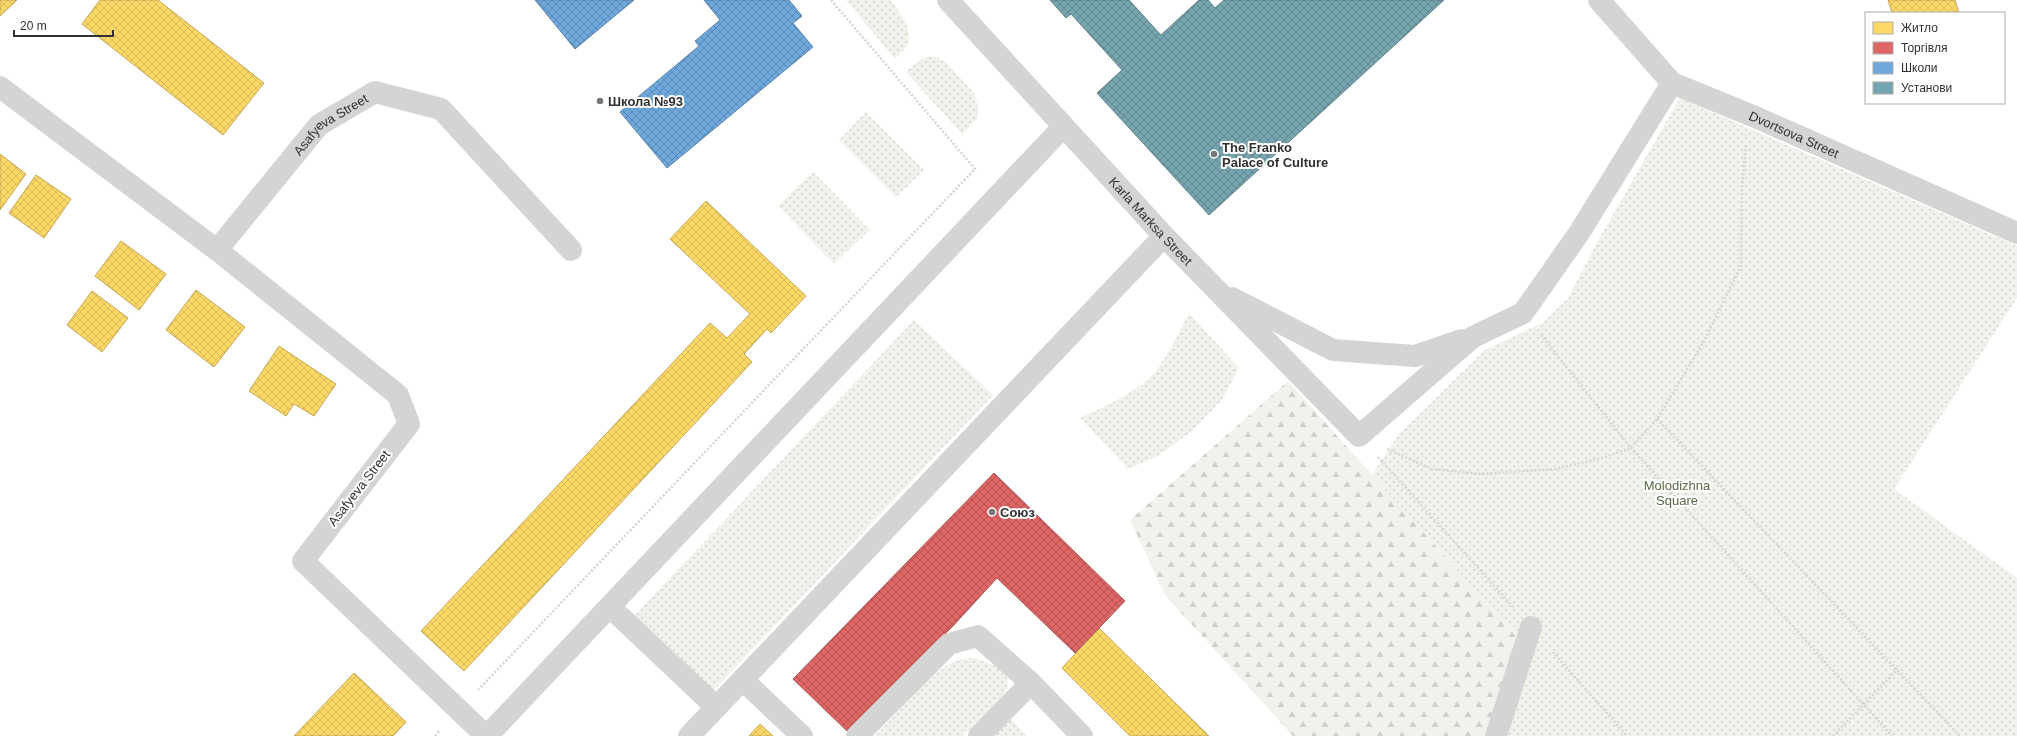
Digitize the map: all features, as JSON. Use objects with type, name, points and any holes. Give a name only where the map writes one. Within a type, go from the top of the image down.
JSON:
[{"type":"street","name":"Karla Marksa Street","points":[[948,0],[1164,236],[1359,436]]},
{"type":"street","name":"Dvortsova Street","points":[[1599,0],[1672,83],[1753,116],[2017,233]]},
{"type":"street","points":[[1216,290],[1333,350],[1415,356],[1473,337],[1524,313],[1579,233],[1672,83]]},
{"type":"street","name":"Asafyeva Street","points":[[0,87],[217,250],[398,395],[409,424],[303,561],[486,736]]},
{"type":"street","name":"Asafyeva Street","points":[[217,250],[319,126],[375,92],[441,109],[571,250]]},
{"type":"street","points":[[486,736],[610,607],[1063,127]]},
{"type":"street","points":[[689,736],[1164,236]]},
{"type":"street","points":[[1359,436],[1473,337]]},
{"type":"street","points":[[610,607],[716,707]]},
{"type":"street","points":[[1496,736],[1531,627]]},
{"type":"street","points":[[857,736],[949,644],[978,636],[1031,683],[1082,736]]},
{"type":"street","points":[[743,680],[802,736]]},
{"type":"street","points":[[979,736],[1031,683]]},
{"type":"path","points":[[435,736],[974,169],[831,0]]},
{"type":"path","points":[[1359,436],[1432,469],[1480,474],[1555,469],[1602,458],[1631,448],[1657,419],[1703,343],[1741,266],[1744,152],[1753,116]]},
{"type":"path","points":[[1524,313],[1631,448],[1892,736]]},
{"type":"path","points":[[1657,419],[1898,669],[1960,736]]},
{"type":"path","points":[[1359,436],[1627,736]]},
{"type":"path","points":[[1833,736],[1898,669]]},
{"type":"green space","points":[[846,0],[890,0],[904,20],[909,32],[908,44],[895,59]]},
{"type":"green space","points":[[933,56],[946,62],[973,92],[978,105],[978,118],[962,134],[906,72],[921,59]]},
{"type":"green space","name":"Molodizhna Square","points":[[1680,98],[2017,246],[2017,298],[1894,489],[2017,578],[2017,736],[1507,736],[1532,653],[1372,475],[1399,434],[1485,350],[1542,323],[1568,298],[1595,246]]},
{"type":"green space","points":[[866,112],[924,170],[896,197],[839,140]]},
{"type":"green space","points":[[813,172],[870,230],[834,264],[778,206]]},
{"type":"green space","points":[[1189,313],[1239,368],[1222,400],[1192,431],[1158,456],[1128,469],[1080,418],[1124,396],[1149,378],[1161,365]]},
{"type":"green space","points":[[914,320],[993,395],[712,692],[633,617]]},
{"type":"green space","points":[[1288,381],[1518,638],[1486,736],[1293,736],[1165,595],[1130,520]]},
{"type":"green space","points":[[975,658],[1000,668],[1007,676],[1008,688],[1003,696],[963,736],[875,736],[922,686],[942,669],[957,661]]},
{"type":"green space","points":[[1009,717],[1027,736],[992,736]]},
{"type":"building: Житло","points":[[0,0],[17,0],[0,16]]},
{"type":"building: Житло","points":[[100,0],[158,0],[264,83],[223,135],[82,24]]},
{"type":"building: Житло","points":[[1888,0],[1955,0],[1959,12],[1892,12]]},
{"type":"building: Житло","points":[[0,154],[26,174],[0,210]]},
{"type":"building: Житло","points":[[36,175],[71,199],[44,238],[9,213]]},
{"type":"building: Житло","points":[[706,201],[806,296],[771,333],[767,329],[744,354],[752,362],[464,671],[421,631],[710,323],[727,338],[750,314],[670,239]]},
{"type":"building: Житло","points":[[121,241],[166,274],[139,310],[95,276]]},
{"type":"building: Житло","points":[[196,290],[245,327],[214,367],[166,330]]},
{"type":"building: Житло","points":[[92,291],[128,318],[102,352],[67,325]]},
{"type":"building: Житло","points":[[279,346],[336,384],[314,416],[294,404],[286,416],[249,391]]},
{"type":"building: Житло","points":[[1099,628],[1209,736],[1130,736],[1062,668]]},
{"type":"building: Житло","points":[[354,673],[406,722],[393,736],[294,736]]},
{"type":"building: Житло","points":[[760,724],[773,736],[749,736]]},
{"type":"building: Торгівля","points":[[994,473],[1125,601],[1075,653],[997,578],[953,626],[848,732],[793,679]]},
{"type":"building: Школи","points":[[535,0],[634,0],[575,49]]},
{"type":"building: Школи","points":[[704,0],[789,0],[802,16],[793,23],[813,47],[667,168],[620,112],[699,46],[695,41],[720,20]]},
{"type":"building: Установи","name":"The Franko Palace of Culture","points":[[1050,0],[1129,0],[1161,35],[1199,0],[1208,0],[1215,8],[1224,0],[1444,0],[1209,215],[1097,93],[1122,70],[1071,14],[1066,18]]},
{"type":"place","name":"Школа №93","points":[[600,101]]},
{"type":"place","name":"The Franko Palace of Culture","points":[[1214,154]]},
{"type":"place","name":"Союз","points":[[992,512]]}]
